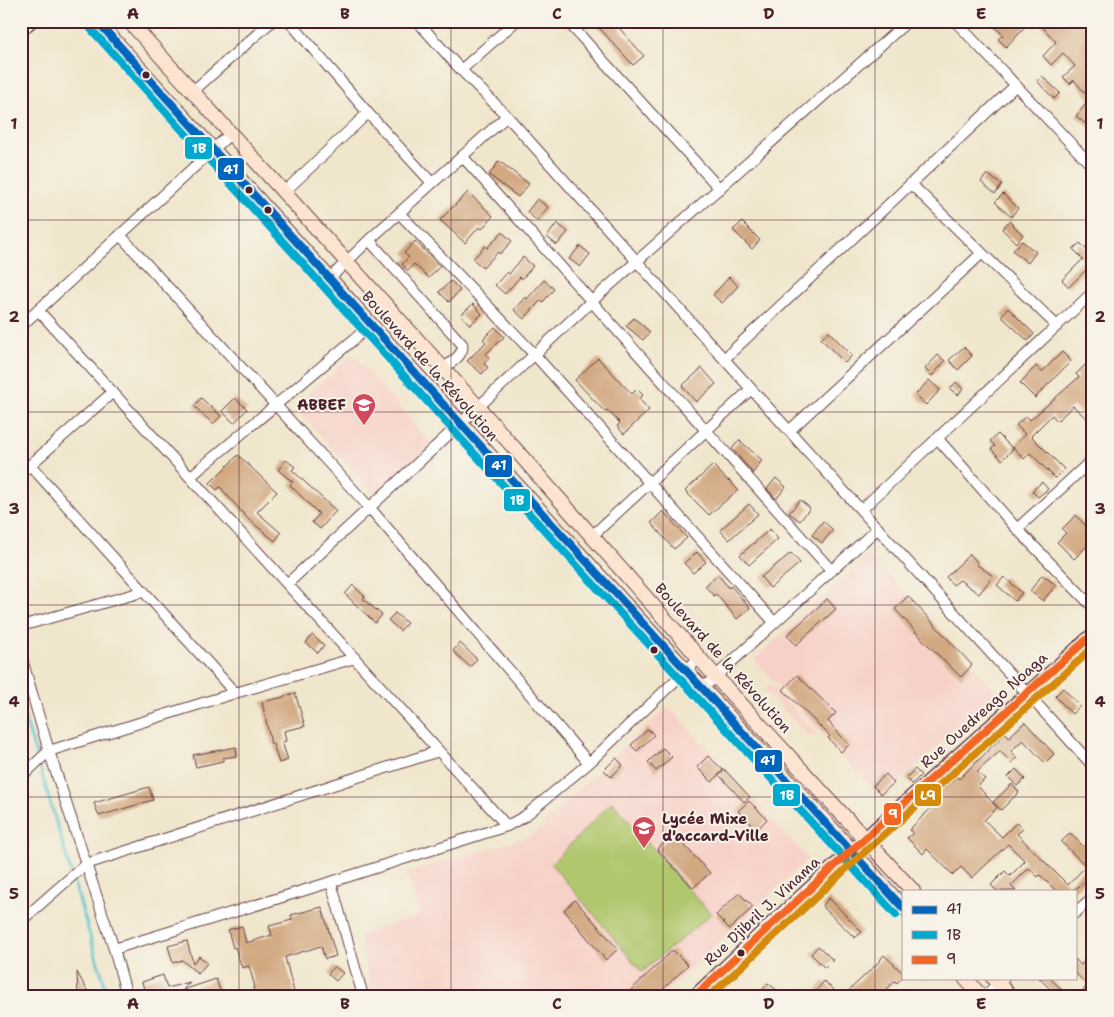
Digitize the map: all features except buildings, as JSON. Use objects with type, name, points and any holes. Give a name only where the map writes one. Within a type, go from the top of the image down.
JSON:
[{"type":"main road","name":"Boulevard de la Révolution","points":[[97,21],[460,424],[686,672],[852,850],[902,907]]},
{"type":"main road","name":"Boulevard de la Révolution","points":[[129,21],[478,408],[716,676],[912,890]]},
{"type":"main road","points":[[967,980],[981,996]]},
{"type":"main road","points":[[999,980],[1010,996]]},
{"type":"street","points":[[192,92],[272,21]]},
{"type":"street","points":[[289,21],[368,113],[432,183]]},
{"type":"street","points":[[417,21],[461,70],[507,116],[724,359],[1093,766]]},
{"type":"street","points":[[461,70],[516,21]]},
{"type":"street","points":[[567,21],[720,189]]},
{"type":"street","points":[[287,584],[592,300],[720,189],[908,21]]},
{"type":"street","points":[[955,21],[1015,86],[1090,160]]},
{"type":"street","points":[[724,359],[1015,86]]},
{"type":"street","points":[[283,193],[368,113]]},
{"type":"street","points":[[329,279],[369,240],[507,116]]},
{"type":"street","points":[[21,326],[230,134]]},
{"type":"street","points":[[462,156],[592,300],[705,431],[831,570]]},
{"type":"street","points":[[911,184],[1057,326]]},
{"type":"street","points":[[399,213],[534,354],[774,622]]},
{"type":"street","points":[[120,235],[369,507],[589,763]]},
{"type":"street","points":[[369,240],[462,344],[462,352],[443,369]]},
{"type":"street","points":[[789,430],[982,254]]},
{"type":"street","points":[[861,510],[1093,292]]},
{"type":"street","points":[[38,310],[507,826]]},
{"type":"street","points":[[190,477],[371,325]]},
{"type":"street","points":[[592,536],[752,389]]},
{"type":"street","points":[[21,473],[113,392]]},
{"type":"street","points":[[938,439],[1017,529],[1093,607]]},
{"type":"street","points":[[1017,529],[1093,459]]},
{"type":"street","points":[[30,465],[142,592],[235,693]]},
{"type":"street","points":[[702,689],[878,528]]},
{"type":"street","points":[[21,626],[142,592]]},
{"type":"street","name":"Rue Ouedreago Noaga","points":[[852,850],[1093,634]]},
{"type":"street","points":[[21,656],[49,751],[114,948],[127,996]]},
{"type":"street","points":[[21,777],[49,751],[355,658]]},
{"type":"street","points":[[114,948],[507,826],[525,816],[589,763],[700,658]]},
{"type":"street","points":[[21,921],[86,864],[439,751]]},
{"type":"street","name":"Rue Djibril J. Vinama","points":[[695,996],[740,952],[852,850]]},
{"type":"street","points":[[331,882],[360,995]]},
{"type":"street","points":[[1076,912],[1093,897]]},
{"type":"street","points":[[985,996],[999,980]]},
{"type":"lane","points":[[21,34],[36,21]]},
{"type":"shaded area","name":"ABBEF","points":[[353,354],[432,445],[375,495],[295,407]]},
{"type":"shaded area","points":[[869,554],[997,692],[881,798],[754,660]]},
{"type":"shaded area","points":[[771,684],[816,733],[810,738],[765,690]]},
{"type":"shaded area","name":"Lycée Mixe d'accard-Ville","points":[[669,706],[808,859],[662,996],[373,996],[359,935],[420,915],[406,873],[531,836],[620,750]]},
{"type":"green space","points":[[612,802],[711,914],[642,972],[551,864]]},
{"type":"waterway","points":[[21,706],[37,758]]},
{"type":"waterway","points":[[39,764],[71,873]]},
{"type":"waterway","points":[[73,879],[108,996]]},
{"type":"transit line","name":"41","points":[[97,21],[469,433],[902,907]]},
{"type":"transit line","name":"1B","points":[[90,28],[462,440],[896,915]]},
{"type":"transit line","name":"9","points":[[695,996],[843,858],[1093,634]]},
{"type":"transit line","name":"L9","points":[[710,996],[849,866],[1093,648]]},
{"type":"place","name":"ABBEF","points":[[364,426]]},
{"type":"place","name":"Lycée Mixe d'accard-Ville","points":[[644,849]]}]
